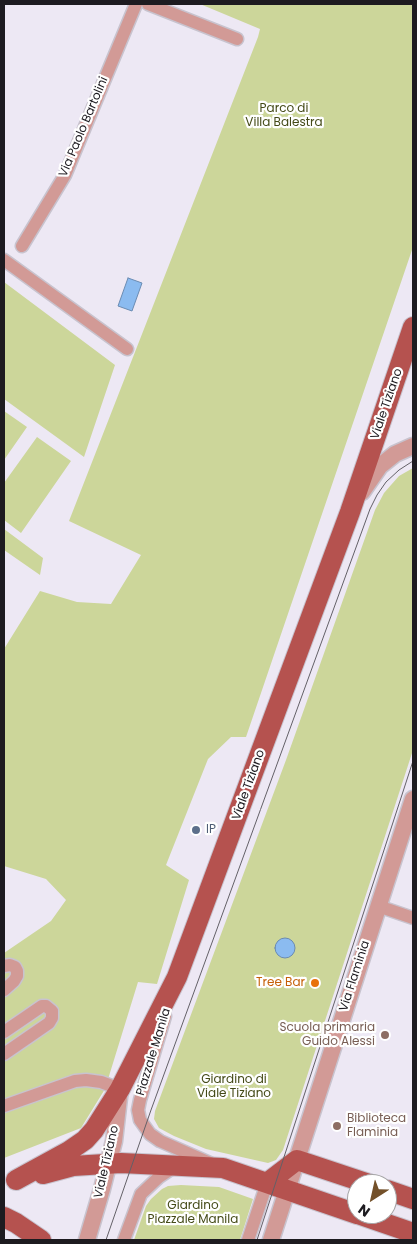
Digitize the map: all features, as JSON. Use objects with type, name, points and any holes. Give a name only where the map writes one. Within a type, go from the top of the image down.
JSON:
[{"type":"main road","name":"Viale Tiziano","points":[[120,1089],[177,977],[194,934],[350,512],[413,327]]},
{"type":"main road","points":[[10,1183],[69,1151],[85,1140],[97,1127],[120,1089]]},
{"type":"main road","points":[[267,1183],[297,1160],[347,1177]]},
{"type":"main road","name":"Piazzale Manila","points":[[10,1183],[73,1166],[121,1163],[223,1168],[347,1211]]},
{"type":"main road","points":[[397,1193],[413,1199]]},
{"type":"main road","points":[[4,1218],[22,1226],[41,1240]]},
{"type":"main road","name":"Piazzale Manila","points":[[386,1224],[413,1233]]},
{"type":"street","name":"Via Paolo Bartolini","points":[[22,246],[65,175],[136,4]]},
{"type":"street","points":[[148,4],[237,38]]},
{"type":"street","points":[[4,260],[127,349]]},
{"type":"street","points":[[350,512],[380,466],[395,454],[413,446]]},
{"type":"street","name":"Via Flaminia","points":[[272,1240],[413,799]]},
{"type":"street","points":[[378,906],[413,918]]},
{"type":"street","points":[[4,966],[10,965],[15,967],[17,976],[4,990]]},
{"type":"street","name":"Piazzale Manila","points":[[177,977],[140,1100],[139,1114],[145,1128],[154,1138],[180,1151],[223,1168]]},
{"type":"street","points":[[4,1032],[42,1006],[46,1006],[52,1011],[52,1018],[49,1023],[4,1054]]},
{"type":"street","points":[[4,1106],[74,1081],[101,1082],[120,1089]]},
{"type":"street","name":"Viale Tiziano","points":[[87,1240],[109,1164],[114,1141],[120,1089]]},
{"type":"street","points":[[124,1240],[141,1194],[159,1177],[176,1166]]},
{"type":"street","points":[[248,1240],[267,1183]]},
{"type":"green space","name":"Parco di Villa Balestra","points":[[200,4],[413,4],[413,247],[246,737],[231,737],[208,759],[166,865],[189,880],[157,984],[138,982],[105,1089],[81,1128],[4,1158],[4,953],[51,921],[66,900],[46,879],[4,866],[4,649],[40,591],[77,602],[111,604],[141,555],[69,521],[258,37],[260,29]]},
{"type":"green space","points":[[4,282],[115,365],[84,457],[4,399]]},
{"type":"green space","points":[[4,411],[27,427],[4,460]]},
{"type":"green space","points":[[37,437],[71,461],[21,533],[4,520],[4,483]]},
{"type":"green space","name":"Giardino di Viale Tiziano","points":[[413,468],[413,750],[283,1150],[276,1160],[268,1163],[206,1149],[159,1128],[154,1119],[155,1111],[286,760],[375,510],[384,493],[399,476]]},
{"type":"green space","points":[[4,529],[43,558],[40,575],[4,550]]},
{"type":"green space","name":"Giardino Piazzale Manila","points":[[168,1186],[219,1187],[253,1199],[240,1240],[134,1240],[146,1206],[151,1199]]},
{"type":"water","points":[[128,278],[142,283],[132,311],[118,306]]},
{"type":"water","points":[[285,938],[292,941],[295,948],[292,955],[285,958],[278,955],[275,948],[278,941]]},
{"type":"tram line","points":[[106,1240],[151,1110],[370,509],[386,482],[413,461]]},
{"type":"tram line","points":[[257,1240],[413,761]]},
{"type":"place","name":"IP","points":[[196,830]]},
{"type":"place","name":"Tree Bar","points":[[315,983]]},
{"type":"place","name":"Scuola primaria Guido Alessi","points":[[385,1035]]},
{"type":"place","name":"Biblioteca Flaminia","points":[[337,1126]]}]
